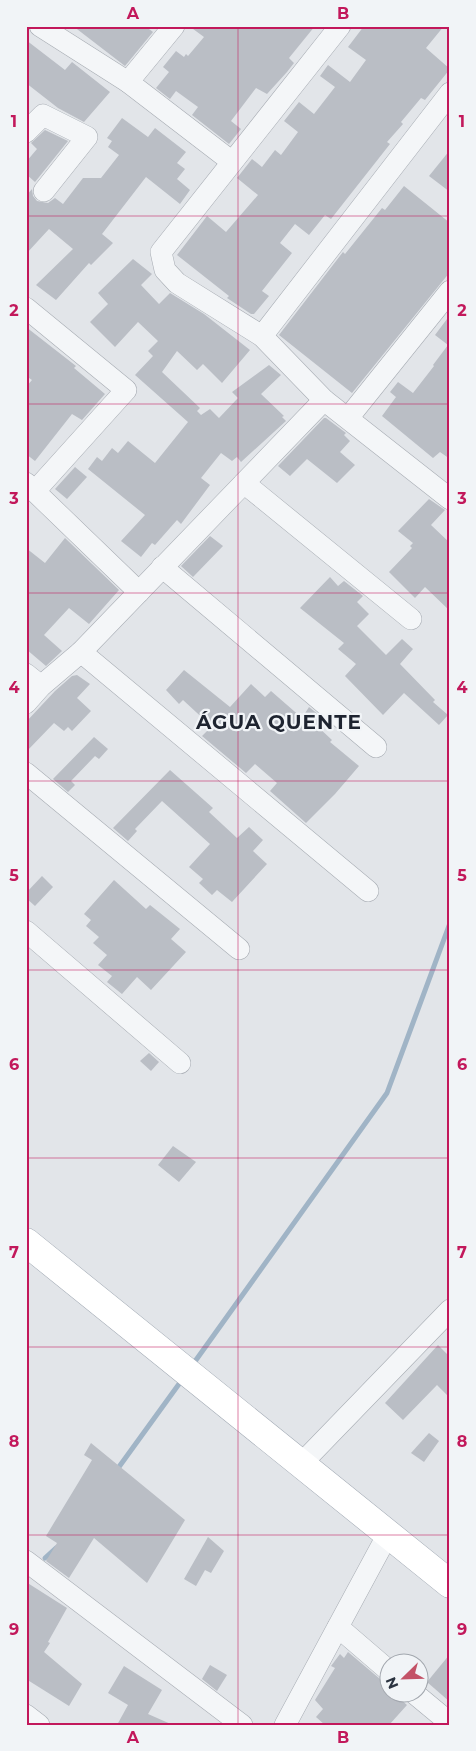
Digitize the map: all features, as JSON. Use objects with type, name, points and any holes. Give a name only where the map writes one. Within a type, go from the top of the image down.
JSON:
[{"type":"main road","points":[[26,1242],[450,1584]]},
{"type":"street","points":[[40,26],[128,82],[230,161]]},
{"type":"street","points":[[128,82],[174,26]]},
{"type":"street","points":[[340,26],[230,161],[161,252],[162,263],[165,270],[177,283],[262,336],[324,400],[450,499]]},
{"type":"street","points":[[262,336],[450,93]]},
{"type":"street","points":[[26,132],[43,115],[87,137],[44,191]]},
{"type":"street","points":[[348,418],[450,292]]},
{"type":"street","points":[[26,308],[126,390],[31,487],[139,592]]},
{"type":"street","points":[[26,703],[33,680],[81,652],[324,400]]},
{"type":"street","points":[[244,483],[411,618]]},
{"type":"street","points":[[162,567],[376,746]]},
{"type":"street","points":[[81,652],[368,891]]},
{"type":"street","points":[[26,773],[239,950]]},
{"type":"street","points":[[26,930],[180,1063]]},
{"type":"street","points":[[301,1464],[450,1310]]},
{"type":"street","points":[[285,1725],[388,1534]]},
{"type":"street","points":[[26,1561],[242,1725]]},
{"type":"street","points":[[338,1627],[378,1661]]},
{"type":"street","points":[[427,1704],[450,1723]]},
{"type":"street","points":[[26,1715],[39,1725]]},
{"type":"building","points":[[73,26],[145,26],[153,32],[125,66]]},
{"type":"building","points":[[189,26],[315,26],[289,58],[294,63],[287,72],[267,94],[256,88],[231,121],[241,129],[229,144],[192,115],[198,107],[176,91],[170,99],[156,88],[169,72],[163,67],[176,51],[184,57],[186,54],[188,56],[204,37]]},
{"type":"building","points":[[364,26],[444,26],[426,48],[450,69],[425,100],[421,98],[401,122],[403,124],[387,142],[390,144],[331,219],[325,215],[309,235],[295,224],[280,243],[292,253],[262,291],[269,296],[254,314],[251,314],[227,298],[229,296],[177,255],[207,216],[226,232],[258,195],[237,178],[252,159],[262,167],[275,150],[281,155],[298,132],[284,121],[299,102],[314,114],[335,87],[320,76],[328,65],[350,82],[366,60],[348,47]]},
{"type":"building","points":[[26,40],[65,70],[72,62],[110,92],[84,122],[58,108],[26,83]]},
{"type":"building","points":[[122,118],[148,137],[155,128],[186,152],[177,163],[185,169],[177,179],[190,190],[180,204],[146,177],[102,234],[113,243],[91,265],[89,263],[56,300],[36,285],[73,249],[49,229],[26,254],[26,196],[32,189],[33,196],[37,201],[48,203],[55,198],[63,204],[83,178],[101,178],[119,155],[108,147],[112,141],[107,138]]},
{"type":"building","points":[[45,130],[68,141],[35,182],[26,174],[26,162],[37,149],[31,143]]},
{"type":"building","points":[[450,150],[450,192],[429,176]]},
{"type":"building","points":[[404,186],[450,223],[450,272],[352,393],[279,335],[343,252],[345,254],[382,208],[385,210]]},
{"type":"building","points":[[133,259],[152,274],[141,285],[159,304],[170,293],[204,314],[250,350],[222,383],[203,364],[197,370],[177,351],[162,372],[200,408],[197,411],[201,415],[210,409],[219,418],[238,398],[232,392],[269,365],[281,375],[261,394],[284,416],[282,417],[286,421],[241,462],[237,457],[232,461],[221,453],[201,478],[210,485],[181,524],[177,520],[155,545],[152,543],[141,557],[121,541],[145,515],[88,469],[97,457],[102,461],[112,448],[118,453],[128,441],[155,463],[188,422],[135,375],[153,356],[148,351],[158,341],[138,322],[115,347],[90,322],[108,304],[98,293]]},
{"type":"building","points":[[450,315],[450,459],[440,452],[433,458],[382,416],[396,397],[390,392],[398,382],[413,393],[434,366],[448,345],[435,335]]},
{"type":"building","points":[[26,327],[76,366],[74,368],[105,394],[82,420],[72,414],[35,461],[26,454],[26,387],[32,380],[26,376]]},
{"type":"building","points":[[324,418],[346,433],[344,435],[350,441],[340,452],[355,465],[337,483],[307,459],[290,476],[278,466]]},
{"type":"building","points":[[75,467],[87,477],[67,499],[55,489]]},
{"type":"building","points":[[429,499],[445,510],[431,525],[450,543],[450,611],[425,587],[415,598],[389,572],[412,548],[410,546],[413,543],[398,531]]},
{"type":"building","points":[[210,536],[223,546],[193,577],[181,566]]},
{"type":"building","points":[[65,538],[119,590],[89,624],[69,608],[44,635],[62,651],[46,666],[26,649],[26,548],[45,563]]},
{"type":"building","points":[[330,577],[338,586],[344,581],[363,596],[357,602],[369,614],[357,626],[386,655],[402,639],[413,649],[400,664],[435,700],[433,702],[448,715],[439,725],[404,693],[383,715],[345,676],[356,664],[338,649],[344,643],[300,608]]},
{"type":"building","points":[[184,670],[230,707],[251,684],[265,697],[271,691],[302,718],[309,707],[324,719],[317,726],[332,740],[330,742],[359,766],[306,823],[270,791],[277,783],[255,764],[246,773],[202,736],[208,730],[206,728],[209,724],[183,700],[179,704],[166,690]]},
{"type":"building","points":[[77,675],[90,684],[77,698],[91,711],[72,731],[68,727],[64,731],[54,723],[26,752],[26,722],[55,691],[72,676]]},
{"type":"building","points":[[94,737],[108,749],[99,759],[95,756],[71,781],[75,785],[68,792],[53,779]]},
{"type":"building","points":[[170,770],[213,808],[209,812],[237,838],[249,827],[263,840],[253,851],[267,864],[232,902],[217,890],[212,895],[199,883],[203,879],[189,867],[210,844],[162,801],[135,829],[137,831],[128,841],[113,828]]},
{"type":"building","points":[[42,876],[53,887],[35,906],[26,898],[26,893]]},
{"type":"building","points":[[114,880],[146,909],[150,905],[180,929],[171,939],[186,952],[151,990],[137,977],[122,994],[107,982],[112,976],[98,965],[107,955],[93,943],[99,937],[86,926],[91,920],[84,914]]},
{"type":"building","points":[[149,1053],[159,1062],[151,1071],[140,1061]]},
{"type":"building","points":[[173,1146],[196,1162],[179,1182],[158,1165]]},
{"type":"building","points":[[438,1345],[450,1357],[450,1398],[437,1385],[403,1420],[385,1403]]},
{"type":"building","points":[[429,1433],[439,1441],[424,1462],[411,1453]]},
{"type":"building","points":[[91,1443],[185,1520],[147,1583],[94,1538],[69,1578],[46,1561],[57,1543],[46,1536],[92,1460],[84,1455]]},
{"type":"building","points":[[208,1537],[224,1551],[211,1573],[205,1570],[196,1586],[184,1579]]},
{"type":"building","points":[[26,1582],[67,1608],[44,1652],[82,1684],[69,1706],[26,1679]]},
{"type":"building","points":[[348,1652],[378,1677],[378,1704],[407,1705],[389,1725],[325,1725],[316,1717],[323,1709],[315,1700],[335,1668],[331,1666],[340,1654],[344,1658]]},
{"type":"building","points":[[450,1654],[450,1702],[428,1683]]},
{"type":"building","points":[[210,1665],[227,1675],[217,1691],[202,1679]]},
{"type":"building","points":[[124,1666],[162,1690],[148,1714],[173,1725],[117,1725],[128,1705],[108,1693]]},
{"type":"waterway","points":[[196,1360],[387,1093],[450,923]]},
{"type":"waterway","points":[[116,1471],[179,1384]]},
{"type":"waterway","points":[[45,1558],[56,1548]]},
{"type":"district","name":"ÁGUA QUENTE","points":[[279,722]]}]
